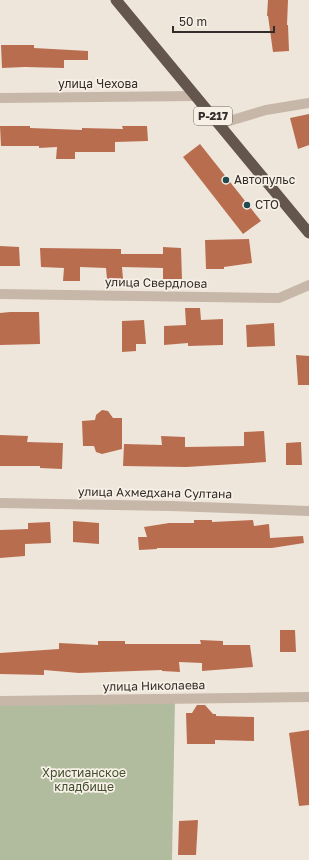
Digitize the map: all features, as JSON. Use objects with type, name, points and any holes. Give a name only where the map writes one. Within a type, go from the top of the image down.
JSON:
[{"type":"highway","name":"Р-217","points":[[116,0],[309,233]]},
{"type":"street","name":"улица Чехова","points":[[0,98],[196,96]]},
{"type":"street","points":[[219,124],[266,110],[309,103]]},
{"type":"street","name":"улица Свердлова","points":[[0,294],[279,298],[309,285]]},
{"type":"street","name":"улица Ахмедхана Султана","points":[[0,503],[171,506],[309,511]]},
{"type":"street","name":"улица Николаева","points":[[0,701],[309,697]]},
{"type":"green space","name":"Христианское кладбище","points":[[175,699],[172,860],[0,860],[0,701]]},
{"type":"building","points":[[268,0],[288,0],[287,25],[289,51],[273,52],[267,16]]},
{"type":"building","points":[[1,45],[34,45],[34,48],[88,51],[88,60],[64,60],[64,68],[2,68]]},
{"type":"building","points":[[309,114],[309,145],[298,149],[290,118]]},
{"type":"building","points":[[0,126],[30,126],[30,128],[82,130],[82,128],[123,129],[122,126],[147,126],[148,141],[115,142],[115,152],[75,152],[75,159],[56,159],[57,147],[39,148],[39,146],[1,146]]},
{"type":"building","points":[[200,144],[261,221],[243,234],[183,157]]},
{"type":"building","points":[[249,239],[252,263],[224,267],[224,269],[206,269],[205,240]]},
{"type":"building","points":[[0,246],[19,247],[20,266],[0,266]]},
{"type":"building","points":[[163,247],[181,248],[182,279],[163,279],[163,268],[122,267],[123,279],[107,279],[106,268],[80,267],[80,281],[63,281],[64,268],[41,267],[40,248],[121,249],[121,254],[163,254]]},
{"type":"building","points":[[185,308],[200,308],[201,320],[223,319],[223,345],[188,346],[188,343],[164,345],[164,326],[186,325]]},
{"type":"building","points":[[39,312],[40,344],[0,345],[0,313]]},
{"type":"building","points":[[144,320],[146,344],[136,344],[136,351],[122,352],[122,321]]},
{"type":"building","points":[[274,323],[275,346],[247,347],[246,325]]},
{"type":"building","points":[[296,355],[309,356],[309,385],[298,385]]},
{"type":"building","points":[[102,410],[108,411],[113,418],[122,418],[122,449],[102,454],[96,452],[94,446],[83,446],[82,421],[95,420],[96,415]]},
{"type":"building","points":[[264,431],[266,462],[186,467],[123,466],[124,444],[162,445],[161,436],[185,437],[185,447],[244,446],[244,432]]},
{"type":"building","points":[[0,435],[28,436],[27,442],[63,443],[62,469],[40,468],[40,466],[0,466]]},
{"type":"building","points":[[301,442],[302,465],[286,465],[286,443]]},
{"type":"building","points":[[194,520],[212,520],[212,522],[253,520],[254,526],[269,524],[270,538],[303,536],[304,543],[272,548],[157,548],[139,550],[138,537],[147,537],[144,527],[169,523],[194,523]]},
{"type":"building","points":[[73,521],[99,523],[99,544],[73,542]]},
{"type":"building","points":[[50,522],[51,543],[25,544],[25,556],[0,558],[0,530],[28,529],[28,523]]},
{"type":"building","points":[[280,630],[295,630],[296,652],[280,652]]},
{"type":"building","points":[[200,640],[223,641],[223,645],[250,645],[253,667],[202,671],[202,663],[179,662],[180,672],[162,670],[79,673],[44,670],[44,675],[0,674],[0,653],[59,649],[59,643],[98,645],[98,641],[125,641],[125,644],[201,644]]},
{"type":"building","points":[[197,705],[205,705],[213,714],[216,714],[216,716],[254,717],[254,741],[215,740],[215,744],[187,744],[186,713],[192,713]]},
{"type":"building","points":[[309,730],[309,805],[299,806],[289,733]]},
{"type":"building","points":[[198,820],[196,855],[178,855],[179,821]]},
{"type":"place","name":"Автопульс","points":[[226,180]]},
{"type":"place","name":"СТО","points":[[247,205]]}]
